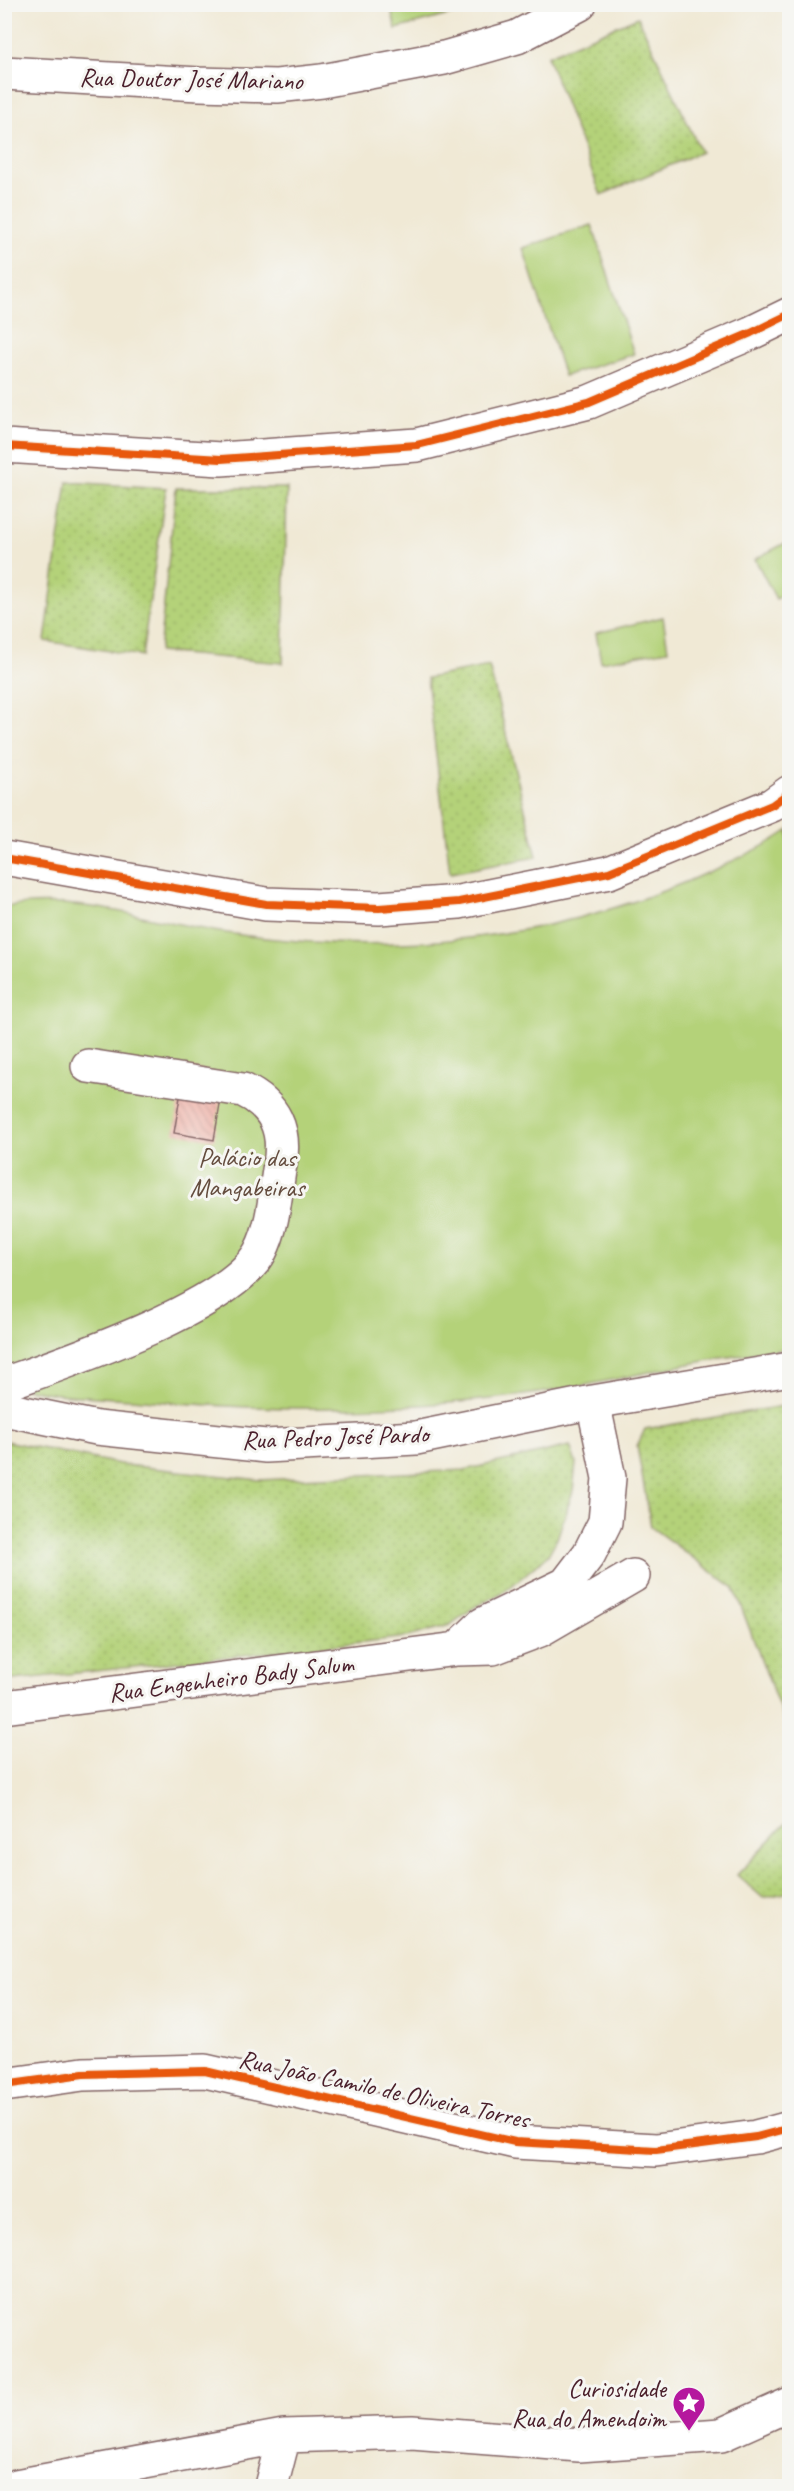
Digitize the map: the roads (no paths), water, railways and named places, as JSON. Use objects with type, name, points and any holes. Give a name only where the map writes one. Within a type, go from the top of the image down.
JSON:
[{"type":"street","name":"Rua Doutor José Mariano","points":[[4,73],[199,84],[277,86],[311,82],[444,58],[516,37],[580,4]]},
{"type":"street","points":[[4,446],[221,459],[417,445],[589,402],[751,333],[789,314]]},
{"type":"street","points":[[4,858],[266,904],[379,908],[459,902],[609,873],[772,806],[789,792]]},
{"type":"street","points":[[4,1384],[117,1345],[199,1302],[246,1272],[259,1253],[270,1225],[282,1154],[278,1119],[258,1097],[243,1090],[88,1066]]},
{"type":"street","points":[[457,1648],[483,1624],[566,1584],[590,1554],[605,1522],[609,1478],[593,1402],[789,1369]]},
{"type":"street","name":"Rua Pedro José Pardo","points":[[4,1409],[97,1428],[266,1446],[416,1438],[593,1402]]},
{"type":"street","name":"Rua Engenheiro Bady Salum","points":[[4,1707],[457,1648],[493,1648],[540,1630],[633,1576]]},
{"type":"street","name":"Rua João Camilo de Oliveira Torres","points":[[4,2085],[83,2074],[206,2071],[515,2142],[539,2144],[656,2150],[756,2137],[789,2128]]},
{"type":"street","points":[[16,2487],[284,2436],[412,2432],[579,2445],[721,2435],[789,2404]]},
{"type":"street","points":[[271,2487],[284,2436]]},
{"type":"place","name":"Curiosidade Rua do Amendoim","points":[[689,2432]]},
{"type":"park label","name":"Palácio das Mangabeiras","points":[[247,1172]]}]
